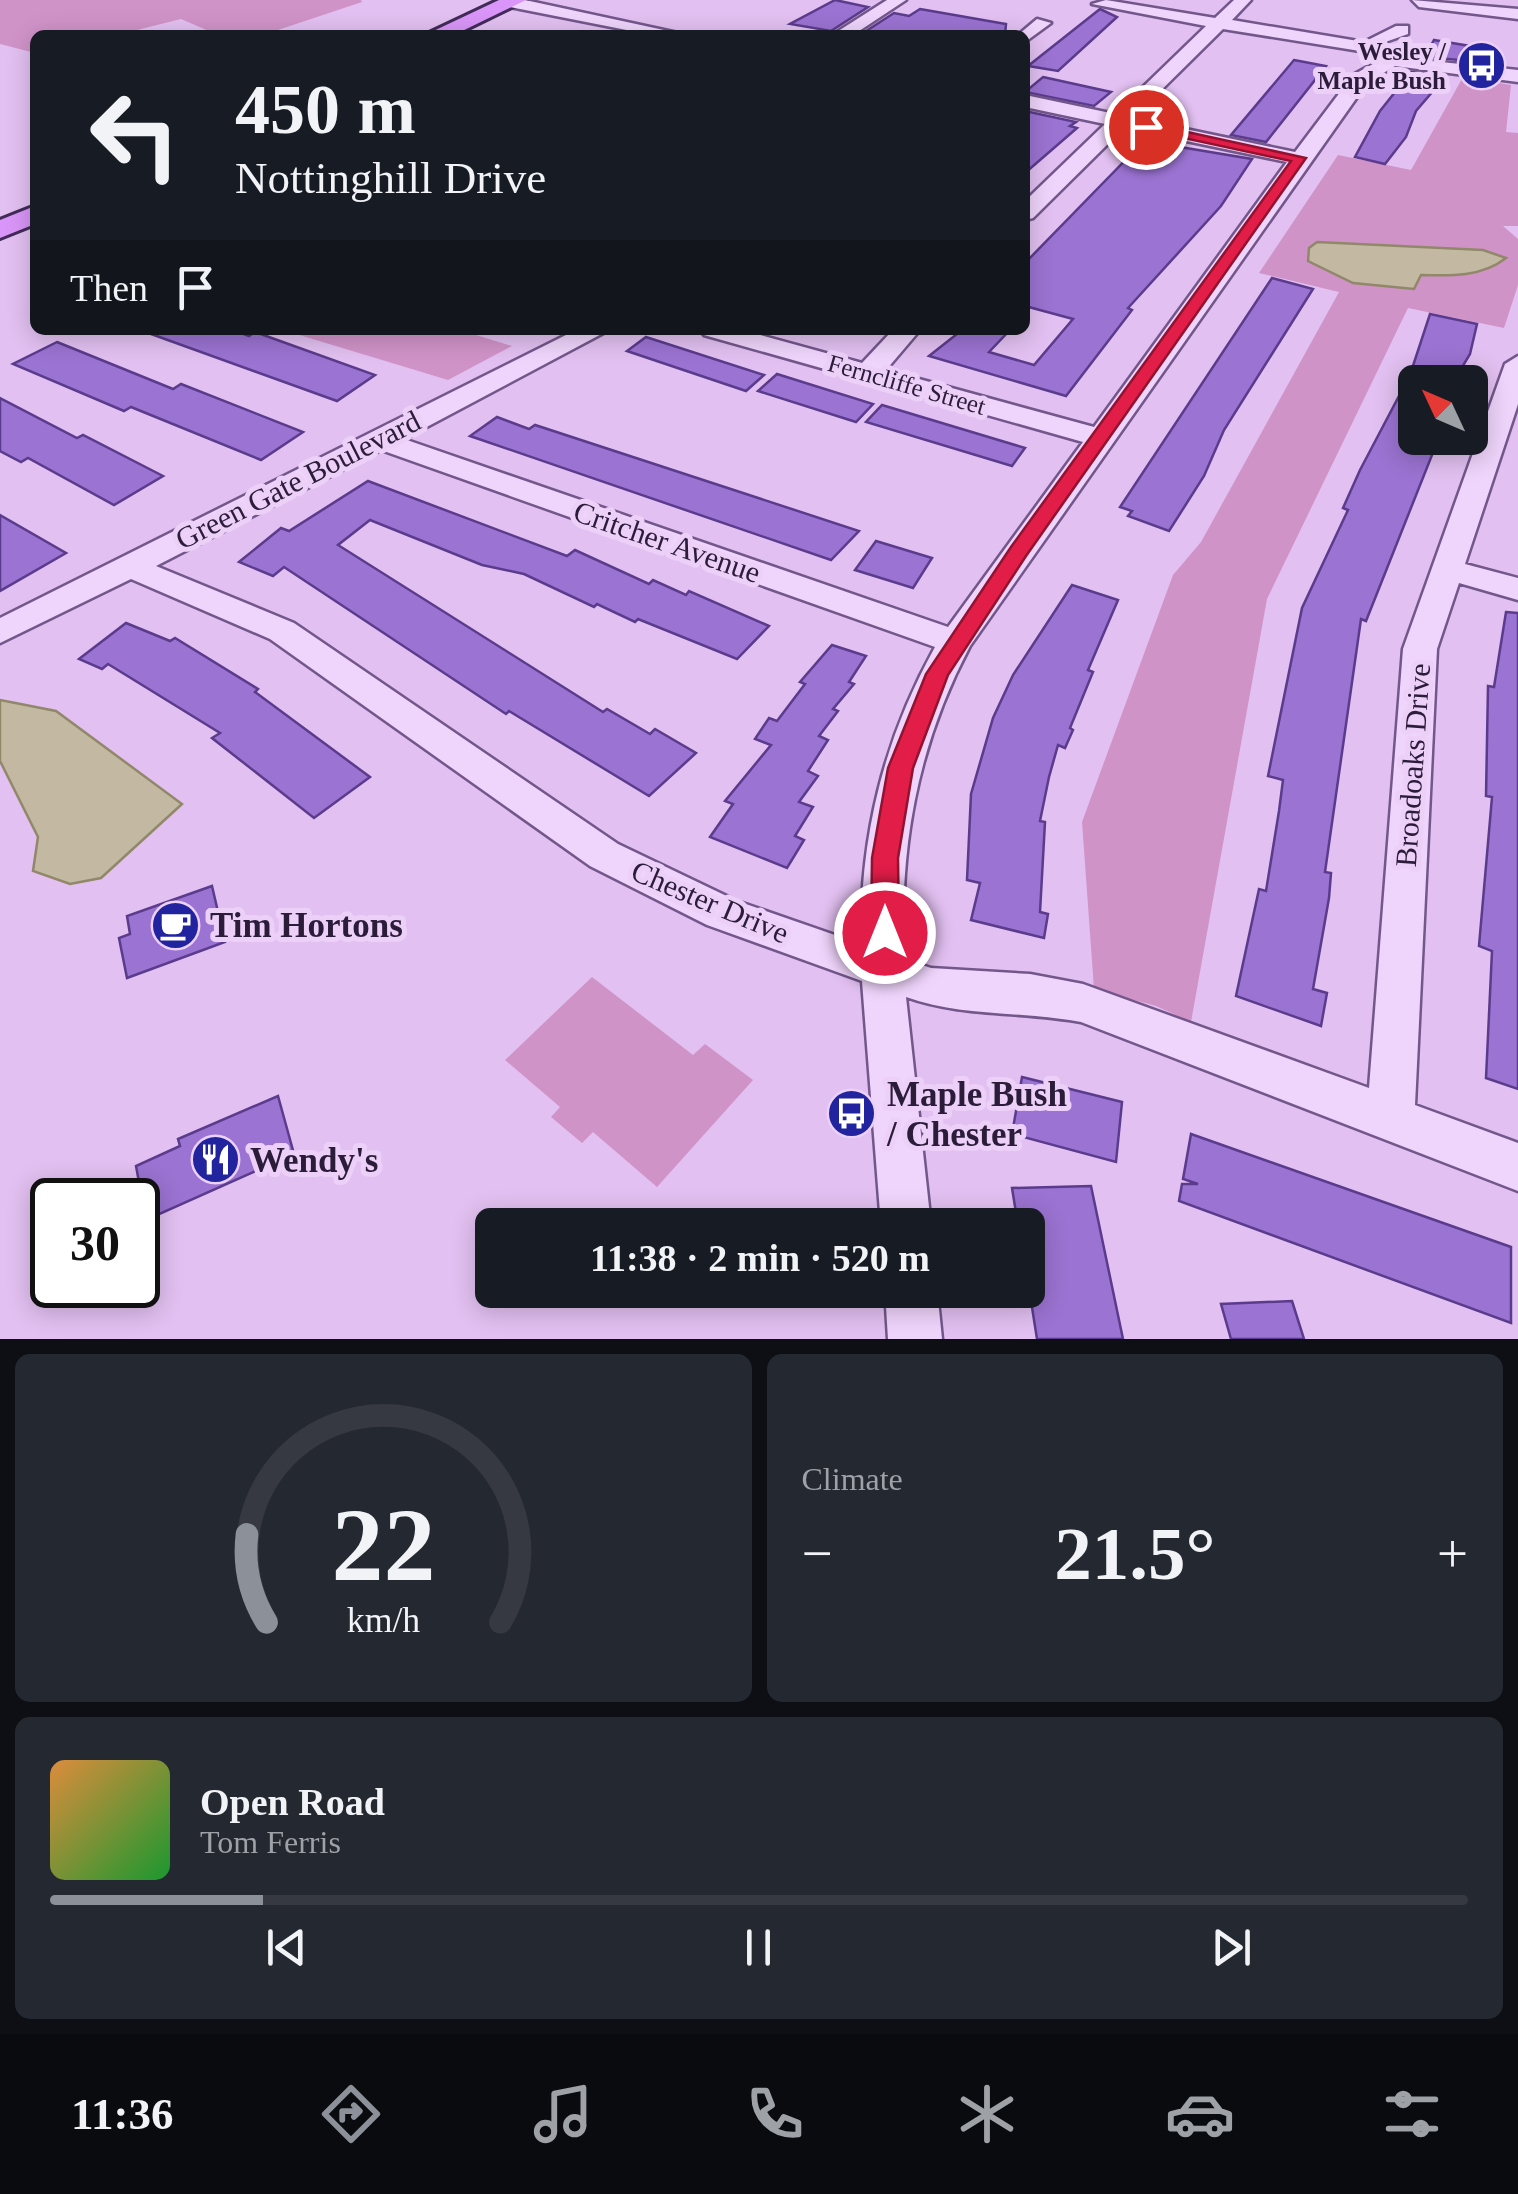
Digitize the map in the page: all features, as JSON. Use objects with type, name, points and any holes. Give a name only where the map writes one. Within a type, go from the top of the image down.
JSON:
[{"type":"main road","points":[[447,30],[513,1]]},
{"type":"main road","points":[[0,230],[30,216]]},
{"type":"street","points":[[850,30],[898,0]]},
{"type":"street","points":[[1030,208],[1243,0]]},
{"type":"street","points":[[513,1],[654,30]]},
{"type":"street","points":[[1397,55],[1414,1],[1518,14]]},
{"type":"street","points":[[1100,4],[1318,42],[1362,55],[1397,55],[1518,76]]},
{"type":"street","points":[[1030,33],[1043,23]]},
{"type":"street","points":[[905,1208],[885,971],[885,858],[900,768],[924,703],[955,642],[1300,158],[1362,55],[1402,30]]},
{"type":"street","points":[[1362,55],[1397,55]]},
{"type":"street","points":[[1030,103],[1300,158]]},
{"type":"street","name":"Green Gate Boulevard","points":[[0,632],[586,335]]},
{"type":"street","name":"Ferncliffe Street","points":[[731,335],[1102,438]]},
{"type":"street","points":[[868,373],[902,335]]},
{"type":"street","name":"Broadoaks Drive","points":[[1390,1122],[1420,649],[1518,364]]},
{"type":"street","name":"Critcher Avenue","points":[[379,440],[955,642]]},
{"type":"street","name":"Chester Drive","points":[[128,566],[282,631],[514,797],[604,855],[722,912],[930,988],[1030,993],[1082,1003],[1518,1167]]},
{"type":"street","points":[[1447,569],[1518,589]]},
{"type":"street","points":[[912,1308],[915,1339]]},
{"type":"shaded area","points":[[0,0],[362,2],[278,30],[206,30],[181,19],[137,30],[30,30],[30,52],[0,44]]},
{"type":"shaded area","points":[[1463,77],[1511,85],[1506,132],[1518,133],[1518,226],[1503,226],[1518,239],[1518,285],[1504,328],[1408,308],[1267,599],[1191,1022],[1156,1006],[1094,989],[1082,822],[1173,575],[1201,542],[1339,292],[1259,273],[1338,155],[1411,170]]},
{"type":"shaded area","points":[[1317,242],[1483,250],[1506,258],[1476,272],[1421,275],[1414,289],[1353,283],[1308,261],[1309,248]]},
{"type":"shaded area","points":[[300,335],[476,335],[512,346],[448,380]]},
{"type":"shaded area","points":[[0,700],[56,711],[182,804],[101,878],[70,884],[33,871],[38,837],[0,761]]},
{"type":"shaded area","points":[[592,977],[693,1055],[705,1044],[753,1080],[657,1187],[593,1132],[582,1143],[551,1117],[560,1107],[505,1060]]},
{"type":"building","points":[[835,0],[868,7],[833,30],[790,24]]},
{"type":"building","points":[[920,9],[1006,24],[1005,30],[868,30],[894,13],[909,16]]},
{"type":"building","points":[[1100,9],[1117,17],[1058,71],[1030,64]]},
{"type":"building","points":[[1434,40],[1470,46],[1459,60],[1425,57]]},
{"type":"building","points":[[1294,60],[1326,66],[1266,142],[1231,135]]},
{"type":"building","points":[[1411,72],[1446,76],[1416,111],[1406,137],[1385,164],[1355,157],[1380,111]]},
{"type":"building","points":[[1043,77],[1111,92],[1094,106],[1030,93],[1030,88]]},
{"type":"building","points":[[1030,112],[1076,122],[1070,126],[1077,128],[1030,169]]},
{"type":"building","points":[[1144,141],[1252,159],[1221,206],[1128,308],[1132,310],[1066,396],[929,356],[956,335],[1005,335],[989,352],[1034,365],[1073,319],[1030,307],[1030,258]]},
{"type":"building","points":[[1272,278],[1313,289],[1224,430],[1204,476],[1169,531],[1128,516],[1132,511],[1120,507]]},
{"type":"building","points":[[1430,314],[1477,324],[1463,365],[1413,365]]},
{"type":"building","points":[[154,335],[263,335],[375,375],[337,401]]},
{"type":"building","points":[[646,337],[764,375],[746,391],[627,351]]},
{"type":"building","points":[[57,342],[173,389],[181,384],[303,432],[261,460],[131,407],[124,411],[13,364]]},
{"type":"building","points":[[777,374],[873,404],[856,422],[758,391]]},
{"type":"building","points":[[0,398],[163,476],[114,505],[28,458],[21,462],[0,451]]},
{"type":"building","points":[[1398,398],[1398,455],[1432,455],[1366,621],[1361,619],[1325,872],[1331,873],[1329,898],[1313,989],[1327,993],[1321,1026],[1236,996],[1259,889],[1266,891],[1283,780],[1268,776],[1302,608],[1348,510],[1343,508]]},
{"type":"building","points":[[882,405],[1025,448],[1012,466],[866,422]]},
{"type":"building","points":[[497,417],[529,429],[535,425],[859,531],[831,560],[470,436]]},
{"type":"building","points":[[368,481],[567,556],[575,550],[649,584],[653,580],[686,595],[689,591],[769,626],[737,659],[597,604],[594,607],[524,574],[482,565],[370,520],[338,545],[603,712],[607,709],[650,734],[655,729],[696,753],[649,796],[509,711],[506,714],[284,567],[273,576],[239,562],[281,528],[289,531]]},
{"type":"building","points":[[0,515],[66,553],[0,591]]},
{"type":"building","points":[[876,541],[932,558],[913,588],[855,570]]},
{"type":"building","points":[[1072,585],[1118,600],[1088,670],[1093,672],[1070,728],[1073,730],[1065,748],[1058,745],[1049,777],[1040,821],[1045,822],[1040,912],[1048,914],[1044,938],[971,920],[980,883],[967,880],[971,794],[993,718],[1013,675]]},
{"type":"building","points":[[1506,612],[1518,613],[1518,1089],[1486,1078],[1492,951],[1479,946],[1492,797],[1486,796],[1488,686],[1494,687]]},
{"type":"building","points":[[126,623],[170,641],[175,638],[258,689],[255,692],[370,777],[314,818],[212,738],[220,733],[108,664],[102,669],[79,659]]},
{"type":"building","points":[[832,645],[866,656],[849,682],[854,684],[833,709],[838,711],[819,736],[828,740],[808,771],[818,776],[799,802],[813,807],[795,836],[804,840],[787,868],[710,837],[733,804],[725,801],[771,745],[755,739],[769,718],[777,721],[805,684],[800,682]]},
{"type":"building","name":"Tim Hortons","points":[[212,886],[225,942],[127,978],[119,938],[130,934],[127,916]]},
{"type":"building","points":[[1022,1077],[1122,1102],[1116,1162],[1012,1134]]},
{"type":"building","name":"Wendy's","points":[[278,1096],[294,1154],[160,1214],[160,1178],[138,1178],[136,1166],[180,1146],[178,1139]]},
{"type":"building","points":[[1191,1134],[1511,1247],[1511,1323],[1179,1201],[1182,1184],[1198,1184],[1183,1179]]},
{"type":"building","points":[[1091,1186],[1123,1339],[1037,1339],[1032,1308],[1045,1308],[1045,1208],[1015,1208],[1012,1188]]},
{"type":"building","points":[[1292,1301],[1304,1339],[1231,1339],[1221,1304]]},
{"type":"place","name":"Wesley / Maple Bush","points":[[1481,65]]},
{"type":"place","name":"Tim Hortons","points":[[175,925]]},
{"type":"place","name":"Maple Bush / Chester","points":[[852,1114]]},
{"type":"place","name":"Wendy's","points":[[215,1160]]},
{"type":"route","points":[[885,933],[885,858],[900,768],[918,718],[955,642],[1300,158],[1146,127]]}]
